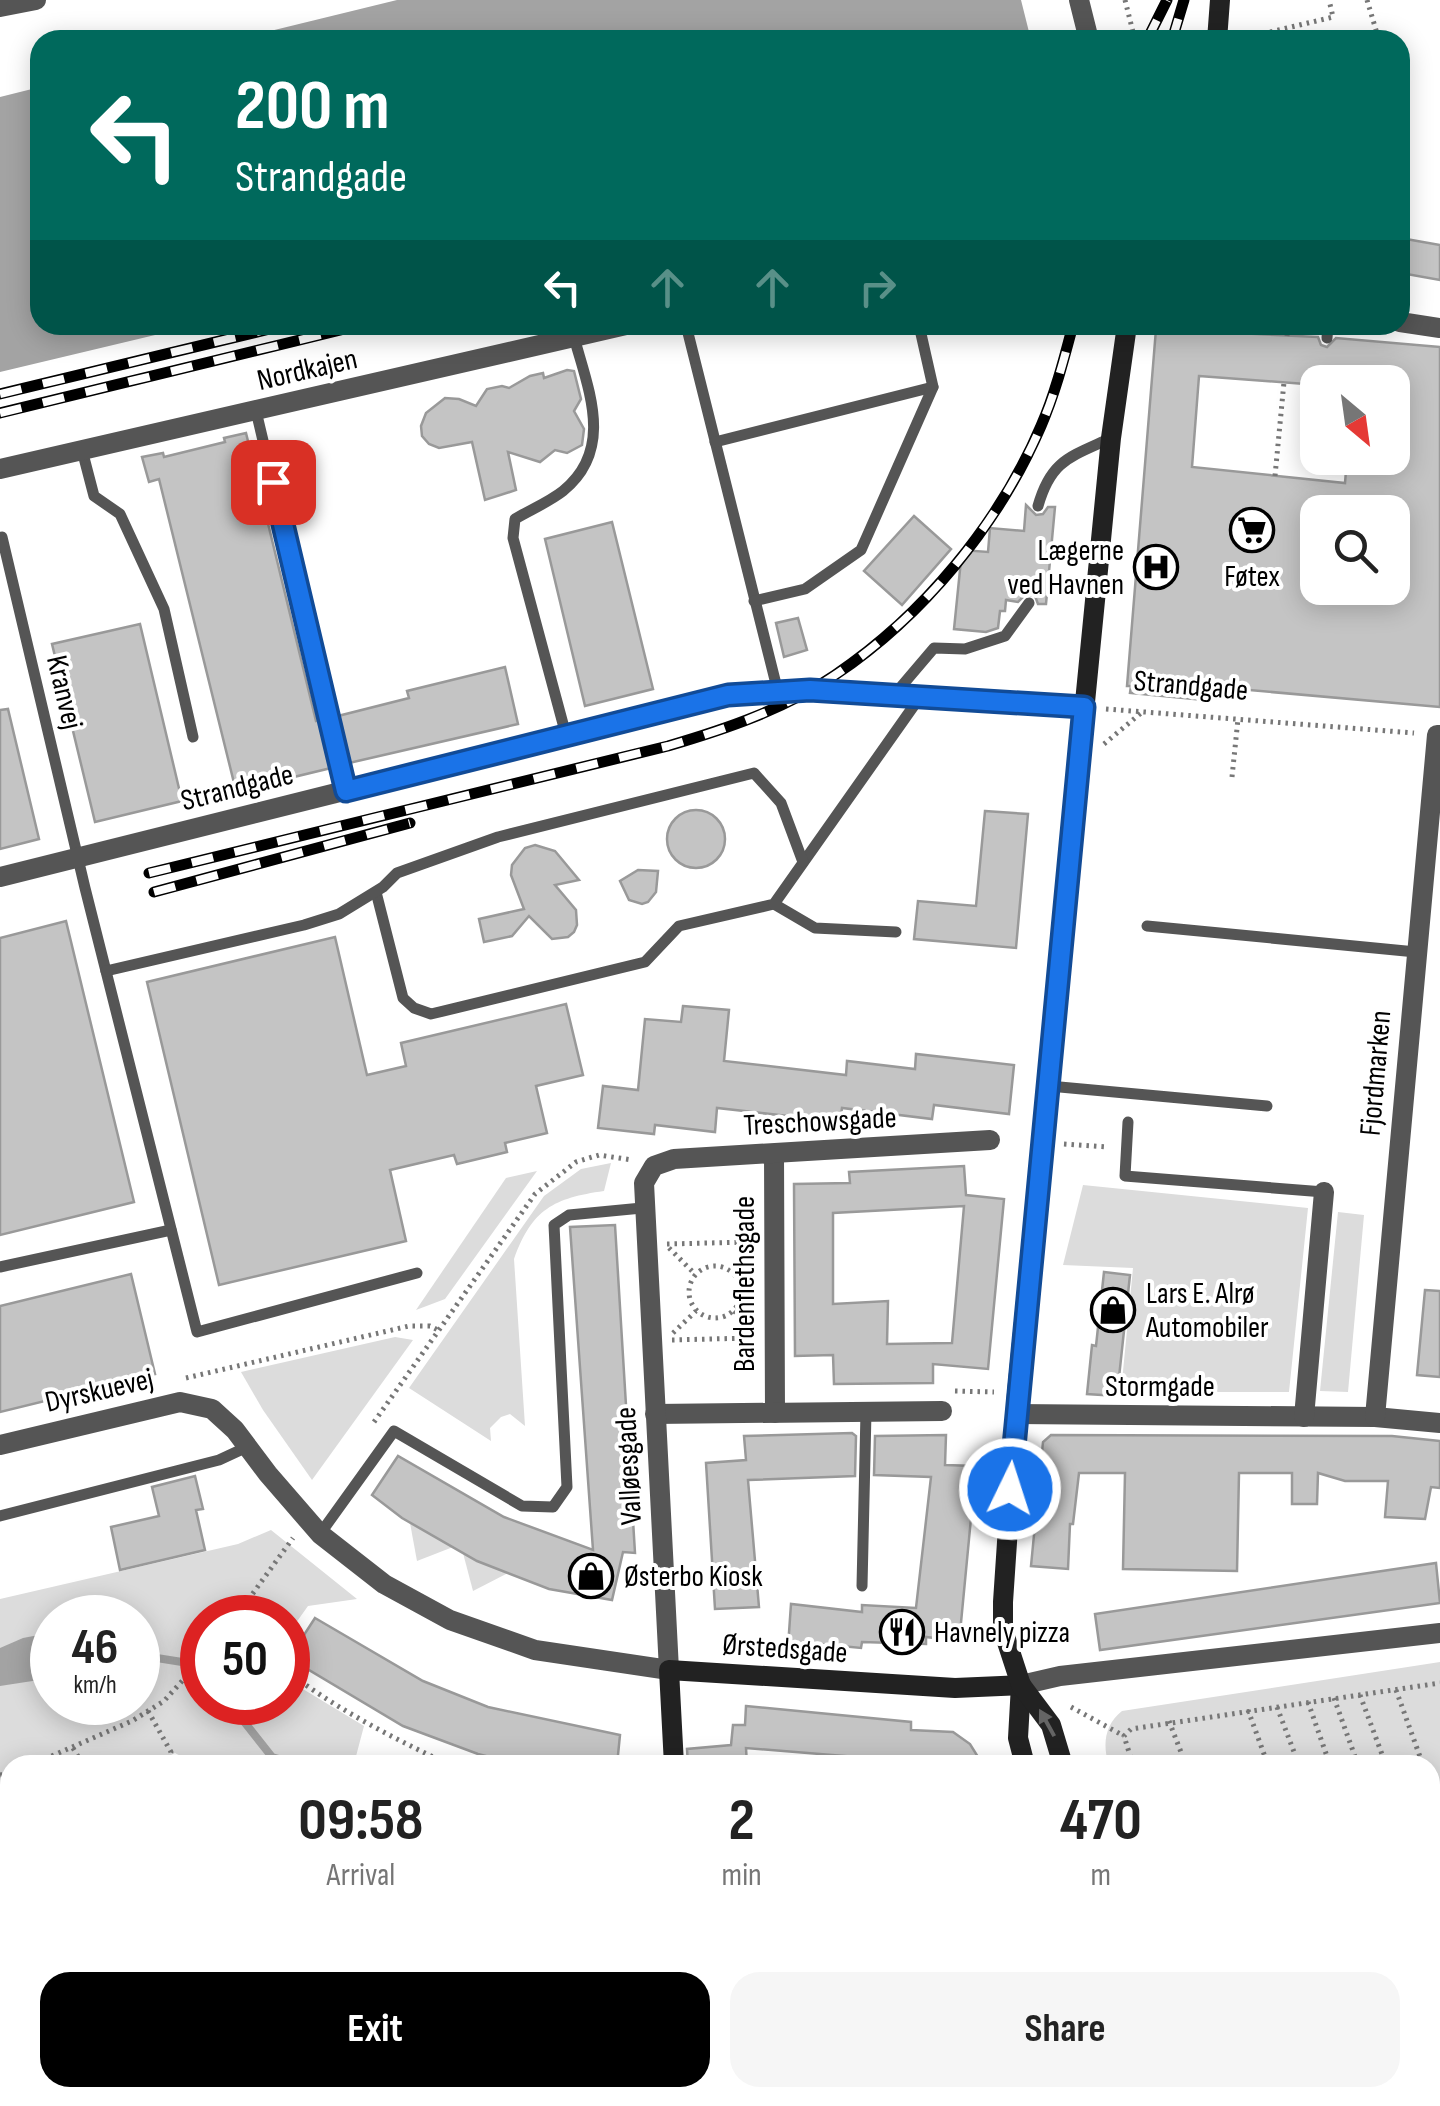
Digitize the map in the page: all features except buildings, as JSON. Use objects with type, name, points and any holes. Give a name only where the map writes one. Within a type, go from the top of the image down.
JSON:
[{"type":"main road","points":[[1218,30],[1220,0]]},
{"type":"main road","points":[[1060,1755],[1051,1725],[1021,1685],[1003,1630],[1015,1414],[1125,335]]},
{"type":"main road","name":"Ørstedsgade","points":[[669,1670],[955,1688],[1021,1685]]},
{"type":"main road","name":"Valløesgade","points":[[669,1670],[673,1755]]},
{"type":"main road","points":[[1021,1685],[1018,1738],[1022,1755]]},
{"type":"street","points":[[0,7],[36,0]]},
{"type":"street","points":[[1079,0],[1086,30]]},
{"type":"street","points":[[1410,324],[1440,328]]},
{"type":"street","name":"Nordkajen","points":[[0,469],[583,335]]},
{"type":"street","name":"Strandgade","points":[[0,877],[728,695],[810,690],[1084,707]]},
{"type":"street","name":"Fjordmarken","points":[[1375,1417],[1438,735]]},
{"type":"street","name":"Treschowsgade","points":[[654,1166],[674,1160],[990,1140]]},
{"type":"street","name":"Bardenflethsgade","points":[[774,1154],[775,1413]]},
{"type":"street","name":"Valløesgade","points":[[654,1166],[644,1184],[642,1208],[669,1670]]},
{"type":"street","points":[[1304,1417],[1324,1192]]},
{"type":"street","name":"Dyrskuevej","points":[[0,1445],[180,1402],[212,1409]]},
{"type":"street","name":"Ørstedsgade","points":[[212,1409],[236,1430],[314,1527],[384,1584],[450,1620],[535,1650],[669,1670]]},
{"type":"street","points":[[655,1414],[942,1411]]},
{"type":"street","name":"Stormgade","points":[[1015,1414],[1375,1417],[1440,1423]]},
{"type":"street","name":"Ørstedsgade","points":[[1021,1685],[1060,1676],[1440,1633]]},
{"type":"lane","points":[[688,335],[778,692]]},
{"type":"lane","points":[[754,601],[805,589],[861,550],[934,387],[921,335]]},
{"type":"lane","points":[[566,736],[513,538],[515,519],[562,492],[574,480],[596,436],[574,337]]},
{"type":"lane","points":[[715,442],[934,387]]},
{"type":"lane","points":[[256,412],[346,791]]},
{"type":"lane","points":[[1038,506],[1045,480],[1065,459],[1112,438]]},
{"type":"lane","points":[[82,450],[94,496],[120,514],[157,590],[193,738]]},
{"type":"lane","name":"Kranvej","points":[[2,537],[197,1332],[416,1273]]},
{"type":"lane","points":[[894,695],[934,648],[965,650],[1005,636],[1030,603]]},
{"type":"lane","points":[[376,892],[403,998],[414,1008],[431,1014],[645,962],[679,926],[774,904],[920,697]]},
{"type":"lane","points":[[106,971],[339,914],[376,892],[397,873],[498,836],[754,774],[780,803],[803,862]]},
{"type":"lane","points":[[774,904],[815,928],[896,932]]},
{"type":"lane","points":[[1146,926],[1416,952]]},
{"type":"lane","points":[[1049,1086],[1266,1106]]},
{"type":"lane","points":[[1128,1122],[1125,1176],[1324,1192]]},
{"type":"lane","points":[[314,1527],[394,1431],[522,1506],[553,1507],[567,1487],[554,1224],[569,1216],[642,1208]]},
{"type":"lane","points":[[0,1267],[171,1230]]},
{"type":"lane","points":[[862,1586],[866,1412]]},
{"type":"lane","points":[[0,1516],[219,1460],[247,1446]]},
{"type":"path","points":[[1125,0],[1132,30]]},
{"type":"path","points":[[1283,30],[1333,17],[1329,0]]},
{"type":"path","points":[[1367,0],[1376,30]]},
{"type":"path","points":[[1275,476],[1284,382]]},
{"type":"path","name":"Strandgade","points":[[1084,707],[1438,735]]},
{"type":"path","points":[[1078,766],[1142,712]]},
{"type":"path","points":[[1232,777],[1238,719]]},
{"type":"path","points":[[696,1274],[664,1244],[774,1241]]},
{"type":"path","points":[[715,1266],[733,1274],[741,1292],[734,1310],[715,1318],[696,1312],[688,1294],[696,1274],[715,1266]]},
{"type":"path","points":[[696,1312],[665,1340],[763,1337],[734,1310]]},
{"type":"path","points":[[175,1381],[409,1326],[430,1326],[440,1331]]},
{"type":"path","points":[[942,1411],[943,1391],[1017,1393]]},
{"type":"path","points":[[255,1595],[314,1527]]},
{"type":"path","points":[[1124,1736],[1131,1729],[1169,1721],[1440,1683]]},
{"type":"path","points":[[160,1704],[180,1686]]},
{"type":"path","points":[[310,1689],[386,1735],[429,1755]]},
{"type":"path","points":[[1396,1690],[1420,1755]]},
{"type":"path","points":[[1360,1694],[1382,1755]]},
{"type":"path","points":[[1334,1698],[1354,1755]]},
{"type":"path","points":[[1308,1702],[1327,1755]]},
{"type":"path","points":[[1277,1706],[1295,1755]]},
{"type":"path","points":[[1071,1707],[1124,1736],[1131,1755]]},
{"type":"path","points":[[1248,1710],[1264,1755]]},
{"type":"path","points":[[1169,1721],[1182,1755]]},
{"type":"path","points":[[56,1755],[120,1725]]},
{"type":"path","points":[[156,1725],[169,1755]]},
{"type":"path","points":[[73,1748],[77,1755]]},
{"type":"shaded area","points":[[397,0],[1021,0],[1028,30],[274,30]]},
{"type":"shaded area","points":[[30,90],[30,335],[155,335],[0,372],[0,97]]},
{"type":"shaded area","points":[[611,1163],[604,1191],[558,1202],[537,1217],[521,1242],[514,1259],[525,1426],[510,1414],[501,1417],[490,1428],[491,1441],[409,1388],[544,1196],[581,1169]]},
{"type":"shaded area","points":[[537,1171],[445,1299],[416,1310],[506,1178]]},
{"type":"shaded area","points":[[1083,1185],[1308,1208],[1289,1392],[1121,1392],[1133,1268],[1063,1265]]},
{"type":"shaded area","points":[[1338,1212],[1364,1215],[1348,1392],[1320,1391]]},
{"type":"shaded area","points":[[395,1337],[413,1340],[312,1480],[241,1372]]},
{"type":"shaded area","points":[[410,1523],[453,1547],[417,1561]]},
{"type":"shaded area","points":[[271,1530],[357,1599],[310,1606],[310,1595],[180,1595],[180,1725],[310,1725],[310,1693],[364,1726],[356,1755],[0,1755],[0,1599],[238,1544]]},
{"type":"shaded area","points":[[463,1553],[508,1573],[473,1591]]},
{"type":"shaded area","points":[[30,1637],[30,1681],[0,1686],[0,1648]]},
{"type":"shaded area","points":[[1440,1662],[1440,1755],[1107,1755],[1109,1729],[1122,1711]]},
{"type":"waterway","points":[[160,1658],[180,1662]]},
{"type":"waterway","points":[[247,1725],[270,1755]]},
{"type":"railway","points":[[1152,30],[1167,0]]},
{"type":"railway","points":[[1175,30],[1184,0]]},
{"type":"railway","points":[[0,394],[245,335]]},
{"type":"railway","points":[[0,413],[320,335]]},
{"type":"railway","points":[[149,873],[668,746],[754,717],[816,687],[898,625],[928,596],[981,532],[1041,426],[1070,335]]},
{"type":"railway","points":[[154,892],[410,823]]},
{"type":"place","name":"Føtex","points":[[1252,530]]},
{"type":"place","name":"Lægerne ved Havnen","points":[[1156,567]]},
{"type":"place","name":"Lars E. Alrø Automobiler","points":[[1113,1310]]},
{"type":"place","name":"Østerbo Kiosk","points":[[591,1576]]},
{"type":"place","name":"Havnely pizza","points":[[902,1632]]},
{"type":"route","points":[[273,482],[346,791],[728,695],[810,690],[1084,707],[1010,1489]]}]
